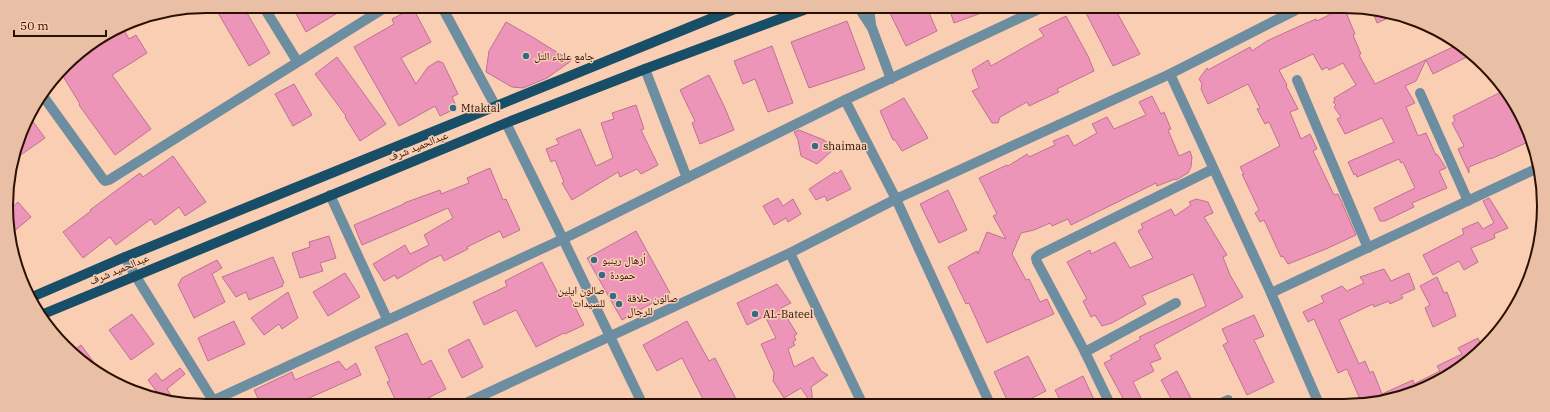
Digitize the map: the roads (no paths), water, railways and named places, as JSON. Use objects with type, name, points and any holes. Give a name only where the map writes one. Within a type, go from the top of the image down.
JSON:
[{"type":"main road","name":"عبدالحميد شرف","points":[[35,296],[125,257],[725,13]]},
{"type":"main road","name":"عبدالحميد شرف","points":[[46,313],[506,123],[796,13]]},
{"type":"street","points":[[267,13],[297,61]]},
{"type":"street","points":[[46,100],[103,179],[105,181],[109,180],[297,61],[376,13]]},
{"type":"street","points":[[445,13],[496,107]]},
{"type":"street","points":[[862,13],[872,28]]},
{"type":"street","points":[[870,13],[872,28],[891,79]]},
{"type":"street","points":[[218,399],[387,319],[563,239],[845,100],[1031,13]]},
{"type":"street","points":[[474,399],[790,253],[896,199],[1170,74],[1290,13]]},
{"type":"street","points":[[645,69],[687,178]]},
{"type":"street","points":[[1170,74],[1271,293],[1317,399]]},
{"type":"street","points":[[1297,80],[1368,248]]},
{"type":"street","points":[[1420,93],[1468,201]]},
{"type":"street","points":[[845,100],[896,199],[988,399]]},
{"type":"street","points":[[506,123],[640,399]]},
{"type":"street","points":[[1108,399],[1037,262],[1037,256],[1213,169]]},
{"type":"street","points":[[1271,293],[1533,170]]},
{"type":"street","points":[[330,195],[387,319]]},
{"type":"street","points":[[790,253],[860,399]]},
{"type":"street","points":[[125,257],[210,399]]},
{"type":"street","points":[[1084,352],[1176,303]]},
{"type":"place","name":"جامع علياء التل","points":[[526,56]]},
{"type":"place","name":"Mtaktal","points":[[453,108]]},
{"type":"place","name":"shaimaa","points":[[815,146]]},
{"type":"place","name":"أزهال رينبو","points":[[594,260]]},
{"type":"place","name":"حمودة","points":[[602,275]]},
{"type":"place","name":"صالون ايلين للسيدات","points":[[613,296]]},
{"type":"place","name":"صالون حلاقة للرجال","points":[[619,304]]},
{"type":"place","name":"AL-Bateel","points":[[755,314]]}]
